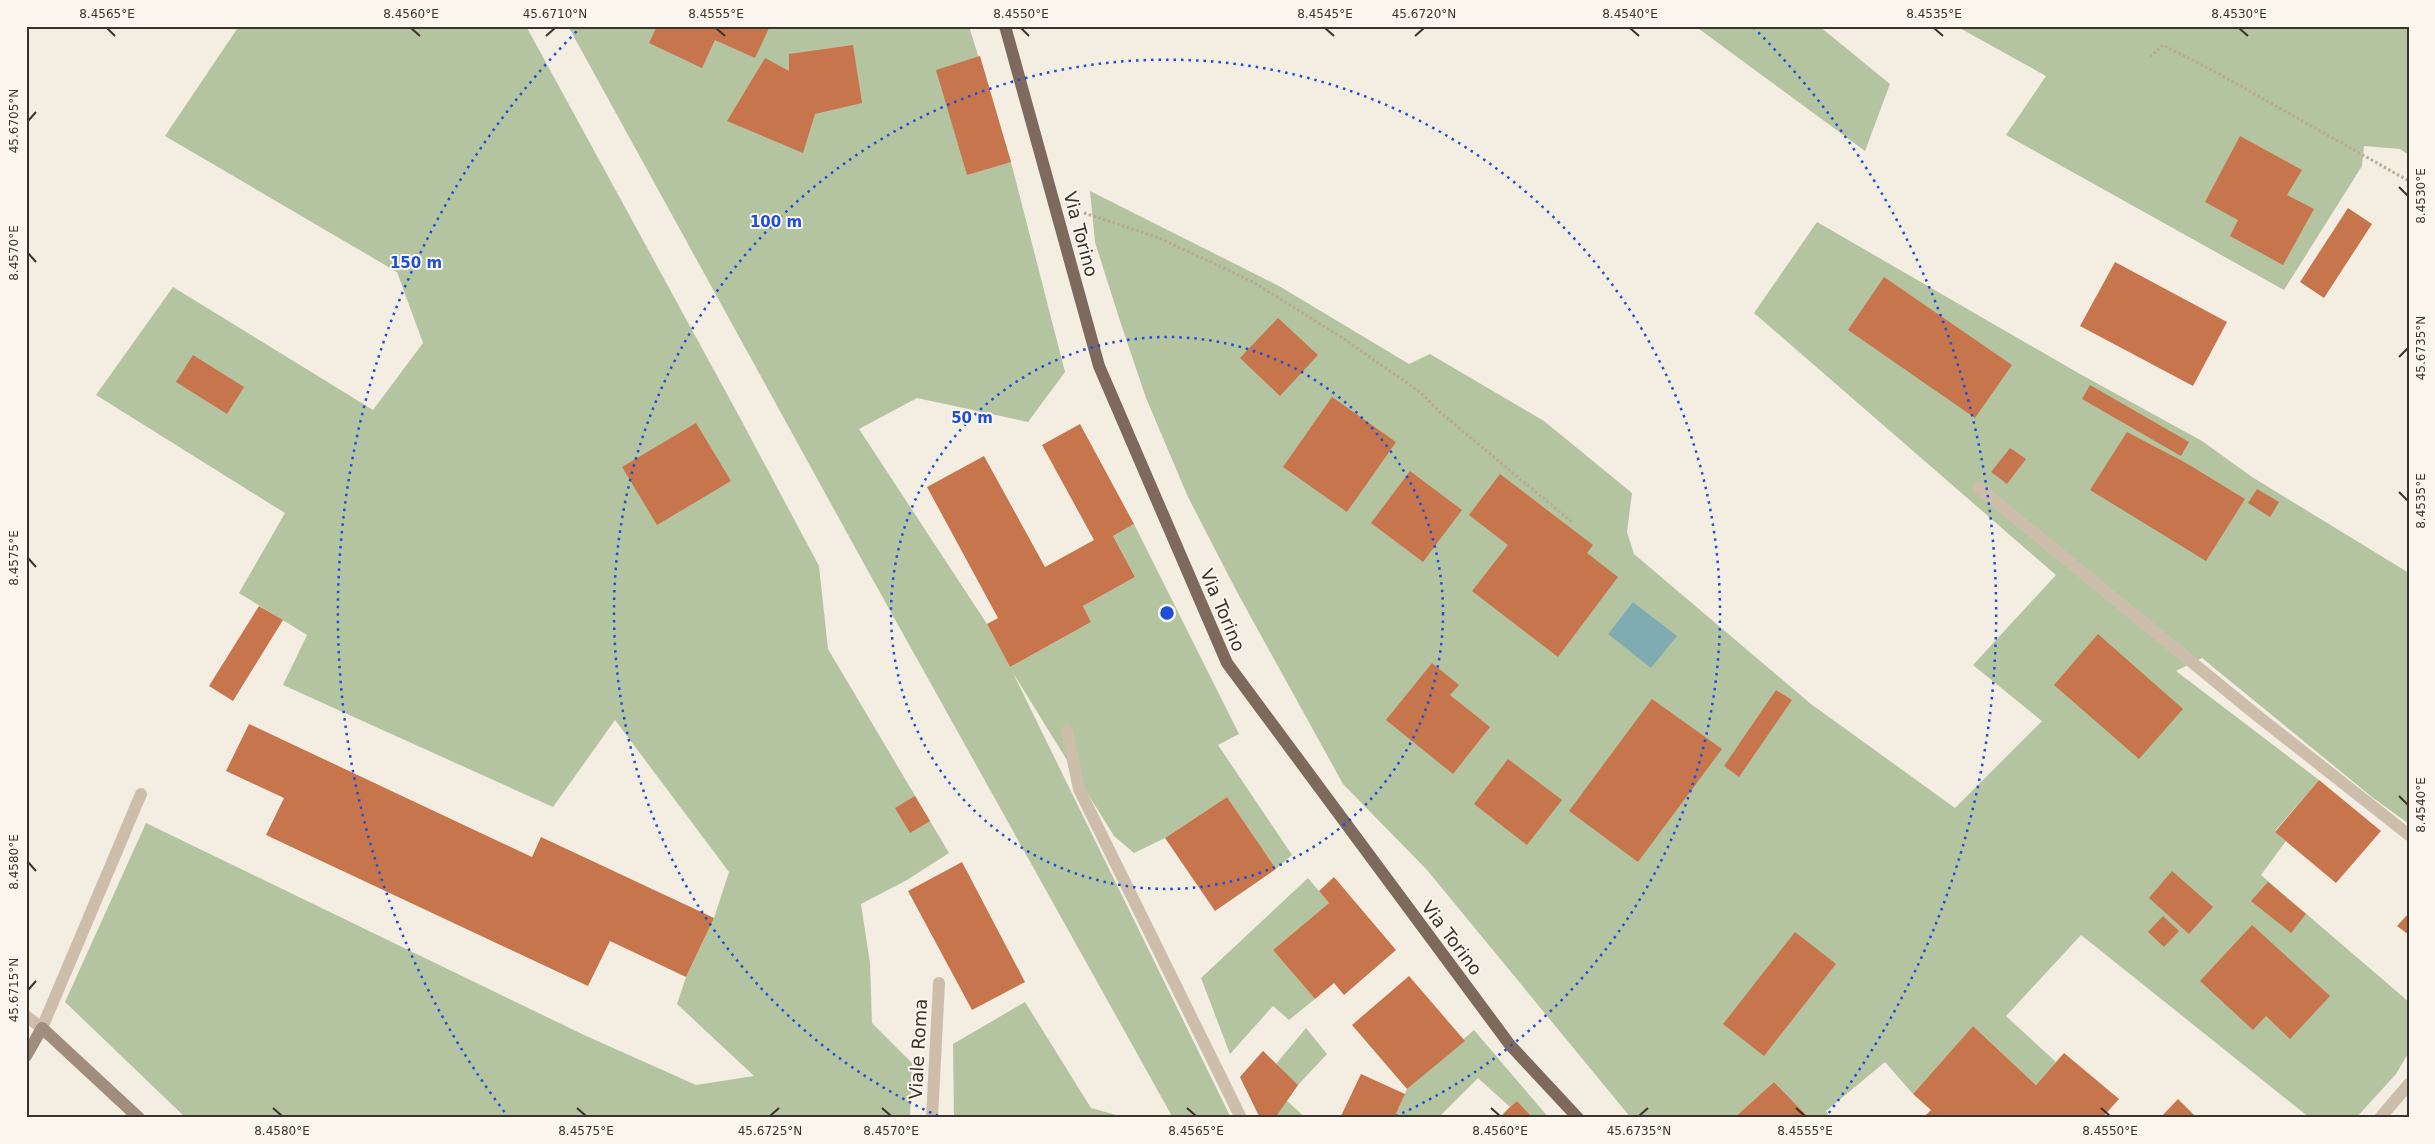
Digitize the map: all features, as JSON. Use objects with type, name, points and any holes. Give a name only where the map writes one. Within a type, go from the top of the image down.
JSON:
[{"type":"main road","name":"Via Torino","points":[[1005,26],[1099,366],[1227,663],[1510,1045],[1578,1118]]},
{"type":"street","points":[[1979,488],[2254,713],[2409,835]]},
{"type":"street","points":[[1067,731],[1079,789],[1240,1118]]},
{"type":"street","points":[[26,1056],[42,1028],[141,794]]},
{"type":"street","name":"Viale Roma","points":[[932,1118],[938,982]]},
{"type":"street","points":[[26,1016],[42,1028],[139,1118]]},
{"type":"street","points":[[2380,1118],[2409,1084]]},
{"type":"path","points":[[2150,57],[2162,45],[2230,80],[2409,181]]},
{"type":"path","points":[[1055,205],[1157,237],[1253,282],[1344,339],[1420,392],[1441,413],[1573,523]]},
{"type":"green space","points":[[239,26],[526,26],[819,566],[828,649],[949,853],[907,880],[861,904],[870,963],[872,1023],[912,1063],[910,1118],[186,1118],[65,1002],[146,823],[584,1035],[696,1085],[754,1076],[677,1004],[686,977],[714,918],[729,872],[615,720],[553,807],[283,685],[307,635],[239,593],[285,513],[96,395],[173,287],[373,410],[423,343],[397,272],[165,136]]},
{"type":"green space","points":[[568,26],[969,26],[1011,162],[1065,372],[1028,422],[917,398],[859,429],[987,624],[1010,667],[1091,622],[1083,606],[1135,577],[1113,536],[1134,524],[1239,734],[1218,745],[1292,855],[1276,869],[1227,797],[1165,838],[1134,853],[1114,836],[1013,673],[1231,1118],[1173,1118],[863,562]]},
{"type":"green space","points":[[1695,26],[1819,26],[1890,84],[1865,151]]},
{"type":"green space","points":[[1956,26],[2409,26],[2409,155],[2400,149],[2364,146],[2362,166],[2284,290],[2006,135],[2046,76]]},
{"type":"green space","points":[[1090,191],[1279,286],[1409,364],[1430,354],[1544,421],[1632,493],[1627,532],[1634,554],[1811,704],[1955,808],[2042,721],[1973,665],[2056,575],[1754,313],[1817,222],[2080,374],[2202,441],[2252,477],[2409,573],[2409,824],[2372,797],[2202,658],[2176,671],[2319,780],[2275,831],[2286,841],[2261,875],[2409,1002],[2409,1052],[2396,1074],[2356,1118],[2310,1118],[2081,935],[2006,1016],[2056,1062],[2036,1085],[1973,1026],[1913,1094],[1885,1062],[1826,1111],[1830,1118],[1809,1118],[1774,1082],[1734,1118],[1631,1118],[1427,870],[1343,784],[1237,592],[1188,497],[1146,398],[1120,321],[1095,242]]},
{"type":"green space","points":[[1308,878],[1329,903],[1273,950],[1315,999],[1289,1020],[1273,1006],[1230,1054],[1201,978]]},
{"type":"green space","points":[[1025,1002],[1091,1108],[1127,1118],[954,1118],[953,1044]]},
{"type":"green space","points":[[1306,1028],[1327,1054],[1298,1085],[1287,1101],[1306,1118],[1260,1118],[1240,1077],[1263,1051],[1276,1064]]},
{"type":"green space","points":[[1474,1030],[1549,1118],[1533,1118],[1517,1101],[1510,1107],[1478,1078],[1438,1118],[1394,1118],[1407,1089]]},
{"type":"water","points":[[1633,602],[1677,636],[1651,668],[1608,634]]},
{"type":"building","points":[[657,26],[770,26],[755,58],[715,40],[702,68],[649,43]]},
{"type":"building","points":[[853,45],[862,103],[815,114],[803,153],[727,121],[765,58],[789,71],[789,54]]},
{"type":"building","points":[[980,56],[1011,162],[967,175],[936,70]]},
{"type":"building","points":[[2240,136],[2302,170],[2287,195],[2314,209],[2283,265],[2230,236],[2238,220],[2205,202]]},
{"type":"building","points":[[2348,208],[2372,224],[2324,298],[2300,282]]},
{"type":"building","points":[[2115,262],[2227,322],[2193,386],[2080,326]]},
{"type":"building","points":[[1884,277],[2012,365],[1975,418],[1848,330]]},
{"type":"building","points":[[1278,318],[1318,355],[1280,396],[1240,358]]},
{"type":"building","points":[[193,355],[244,387],[227,414],[176,382]]},
{"type":"building","points":[[2090,385],[2189,442],[2181,456],[2082,399]]},
{"type":"building","points":[[1332,397],[1396,442],[1347,512],[1283,467]]},
{"type":"building","points":[[696,423],[731,481],[657,525],[622,467]]},
{"type":"building","points":[[1080,424],[1134,524],[1113,536],[1135,577],[1083,606],[1091,622],[1010,667],[987,624],[998,618],[927,487],[984,456],[1045,567],[1094,540],[1042,445]]},
{"type":"building","points":[[2127,432],[2186,463],[2245,499],[2206,561],[2090,490]]},
{"type":"building","points":[[2010,448],[2026,459],[2007,484],[1991,472]]},
{"type":"building","points":[[1410,471],[1462,510],[1423,562],[1371,523]]},
{"type":"building","points":[[1500,474],[1593,545],[1587,553],[1618,577],[1558,657],[1472,591],[1508,545],[1469,515]]},
{"type":"building","points":[[2257,489],[2279,502],[2270,517],[2248,503]]},
{"type":"building","points":[[259,606],[283,620],[233,701],[209,686]]},
{"type":"building","points":[[2098,634],[2183,709],[2139,759],[2054,685]]},
{"type":"building","points":[[1432,663],[1459,685],[1450,695],[1490,727],[1453,774],[1386,720]]},
{"type":"building","points":[[1776,690],[1792,700],[1739,777],[1724,766]]},
{"type":"building","points":[[1652,699],[1722,749],[1638,862],[1569,811]]},
{"type":"building","points":[[249,724],[532,857],[541,837],[714,918],[686,977],[610,941],[588,986],[266,835],[284,798],[226,771]]},
{"type":"building","points":[[1508,759],[1562,800],[1527,845],[1474,804]]},
{"type":"building","points":[[2319,780],[2381,831],[2336,883],[2275,832]]},
{"type":"building","points":[[915,796],[930,821],[910,833],[895,808]]},
{"type":"building","points":[[1227,797],[1276,869],[1215,911],[1165,838]]},
{"type":"building","points":[[962,862],[1025,982],[972,1010],[908,891]]},
{"type":"building","points":[[2172,871],[2213,907],[2189,934],[2149,898]]},
{"type":"building","points":[[1334,877],[1396,950],[1344,995],[1334,983],[1315,999],[1273,950],[1329,903],[1319,891]]},
{"type":"building","points":[[2268,882],[2306,914],[2291,933],[2251,901]]},
{"type":"building","points":[[2409,913],[2409,935],[2397,926]]},
{"type":"building","points":[[2163,916],[2179,931],[2164,947],[2148,932]]},
{"type":"building","points":[[2252,925],[2330,996],[2290,1039],[2266,1016],[2253,1030],[2200,981]]},
{"type":"building","points":[[1795,932],[1836,964],[1764,1056],[1723,1024]]},
{"type":"building","points":[[1409,976],[1465,1041],[1407,1089],[1352,1025]]},
{"type":"building","points":[[1973,1026],[2036,1085],[2064,1053],[2119,1099],[2102,1118],[1923,1118],[1931,1110],[1913,1094]]},
{"type":"building","points":[[1263,1051],[1298,1085],[1275,1118],[1260,1118],[1240,1077]]},
{"type":"building","points":[[1361,1074],[1405,1094],[1394,1118],[1340,1118]]},
{"type":"building","points":[[1774,1082],[1809,1118],[1734,1118]]},
{"type":"building","points":[[2178,1099],[2197,1118],[2160,1118]]},
{"type":"building","points":[[1517,1101],[1533,1118],[1499,1118],[1510,1107]]}]
